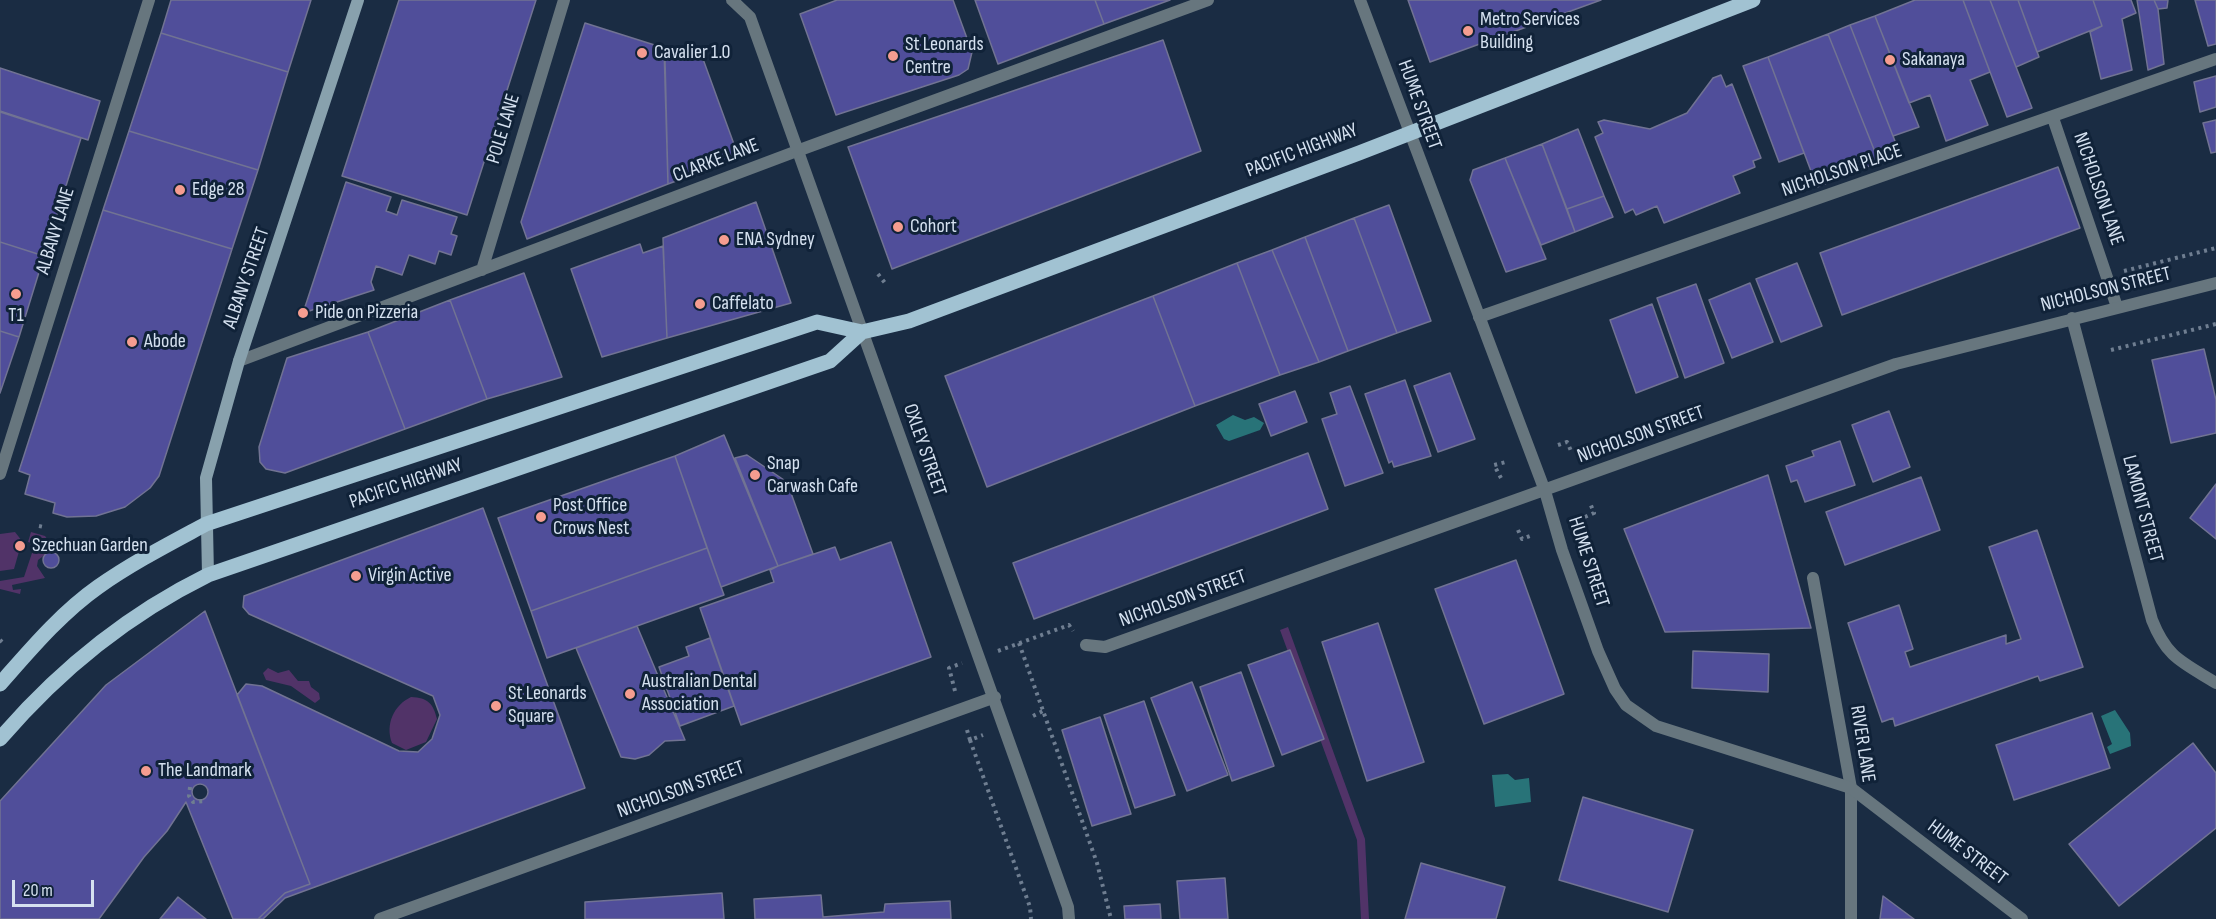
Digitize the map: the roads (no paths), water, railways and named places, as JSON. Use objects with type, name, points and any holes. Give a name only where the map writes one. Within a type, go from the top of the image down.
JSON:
[{"type":"main road","name":"PACIFIC HIGHWAY","points":[[0,684],[65,615],[96,588],[129,566],[206,524],[817,322],[862,332],[909,321],[1009,285],[1754,0]]},
{"type":"main road","name":"PACIFIC HIGHWAY","points":[[0,739],[49,685],[113,632],[164,596],[208,575],[830,361],[862,332]]},
{"type":"street","name":"ALBANY LANE","points":[[0,474],[149,0]]},
{"type":"street","name":"ALBANY STREET","points":[[208,575],[206,478],[239,361],[358,0]]},
{"type":"street","name":"POLE LANE","points":[[482,270],[564,0]]},
{"type":"street","name":"OXLEY STREET","points":[[735,0],[750,17],[929,524],[994,697],[1068,907],[1069,919]]},
{"type":"street","name":"CLARKE LANE","points":[[239,361],[797,151],[1208,0]]},
{"type":"street","name":"HUME STREET","points":[[1360,0],[1408,133],[1545,491],[1562,550],[1598,651],[1615,688],[1626,705],[1656,726],[1851,788],[2022,919]]},
{"type":"street","name":"NICHOLSON PLACE","points":[[1479,317],[2053,118],[2216,59]]},
{"type":"street","name":"NICHOLSON LANE","points":[[2053,118],[2117,307]]},
{"type":"street","name":"NICHOLSON STREET","points":[[1086,645],[1105,647],[1896,364],[2216,283]]},
{"type":"street","name":"LAMONT STREET","points":[[2072,318],[2152,620],[2162,644],[2176,658],[2216,683]]},
{"type":"street","name":"RIVER LANE","points":[[1813,578],[1851,788],[1851,919]]},
{"type":"street","name":"NICHOLSON STREET","points":[[380,919],[994,697]]},
{"type":"place","name":"Metro Services Building","points":[[1468,31]]},
{"type":"place","name":"Cavalier 1.0","points":[[642,53]]},
{"type":"place","name":"St Leonards Centre","points":[[893,56]]},
{"type":"place","name":"Sakanaya","points":[[1890,60]]},
{"type":"place","name":"Edge 28","points":[[180,190]]},
{"type":"place","name":"Cohort","points":[[898,227]]},
{"type":"place","name":"ENA Sydney","points":[[724,240]]},
{"type":"place","name":"T1","points":[[16,294]]},
{"type":"place","name":"Caffelato","points":[[700,304]]},
{"type":"place","name":"Pide on Pizzeria","points":[[303,313]]},
{"type":"place","name":"Abode","points":[[132,342]]},
{"type":"place","name":"Snap Carwash Cafe","points":[[755,475]]},
{"type":"place","name":"Post Office Crows Nest","points":[[541,517]]},
{"type":"place","name":"Szechuan Garden","points":[[20,546]]},
{"type":"place","name":"Virgin Active","points":[[356,576]]},
{"type":"place","name":"Australian Dental Association","points":[[630,694]]},
{"type":"place","name":"St Leonards Square","points":[[496,706]]},
{"type":"place","name":"The Landmark","points":[[146,771]]}]
